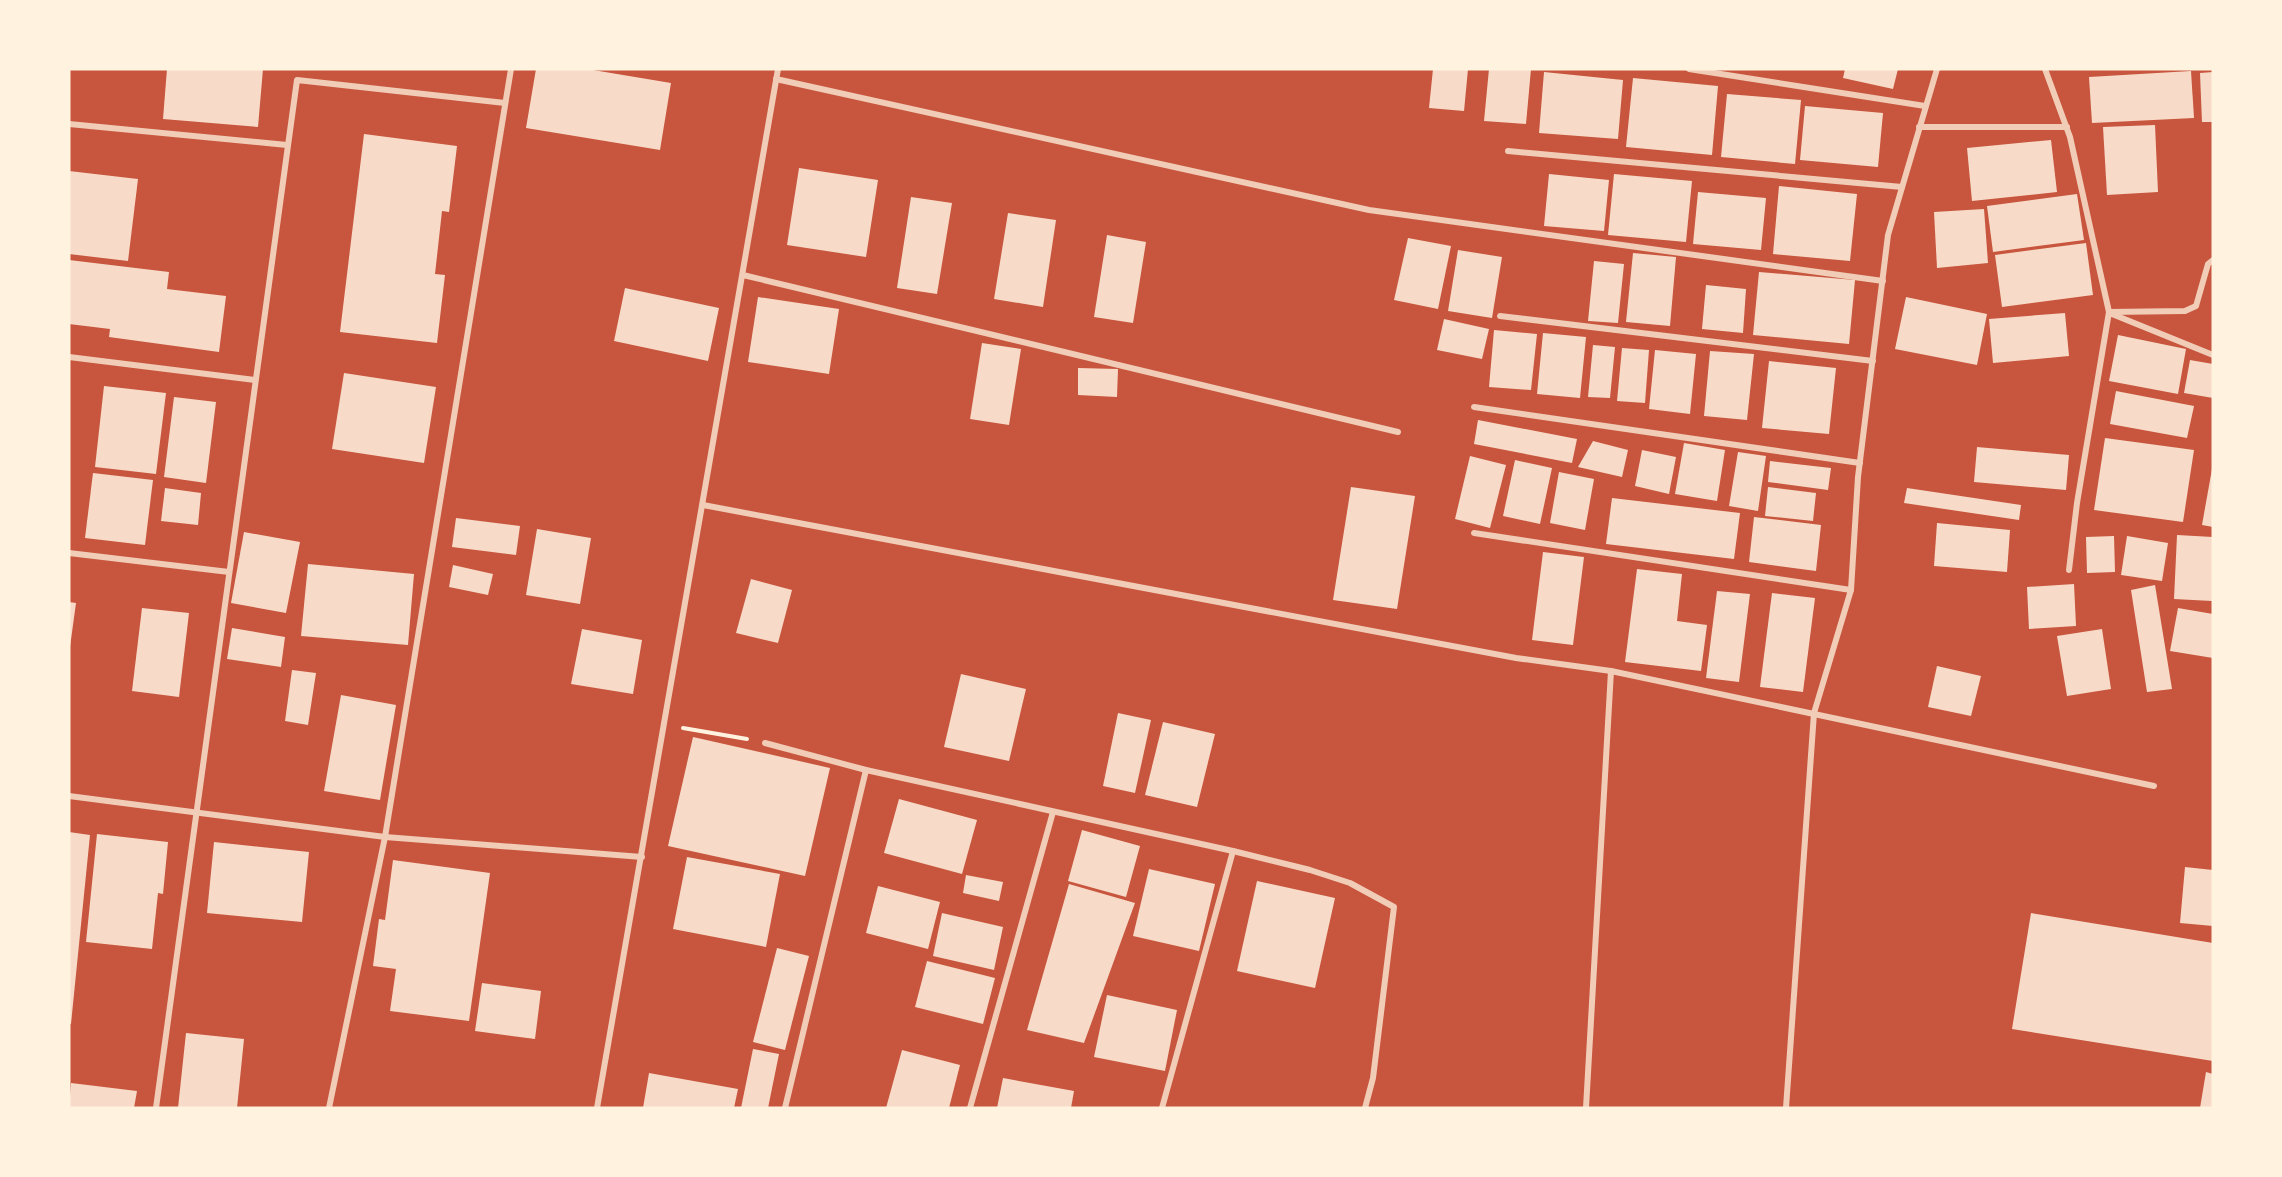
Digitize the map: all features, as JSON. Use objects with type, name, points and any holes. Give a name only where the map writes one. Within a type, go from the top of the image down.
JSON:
[{"type":"street","points":[[329,1108],[385,837],[511,69]]},
{"type":"street","points":[[597,1108],[778,69]]},
{"type":"street","points":[[1689,69],[1925,106]]},
{"type":"street","points":[[1786,1108],[1814,713],[1851,590],[1860,463],[1887,235],[1936,69]]},
{"type":"street","points":[[2045,69],[2067,127],[2109,312],[2077,503],[2069,570]]},
{"type":"street","points":[[776,79],[1369,210],[1883,281]]},
{"type":"street","points":[[156,1108],[297,80],[505,103]]},
{"type":"street","points":[[69,124],[287,145]]},
{"type":"street","points":[[1919,127],[2067,127]]},
{"type":"street","points":[[1508,151],[1902,187]]},
{"type":"street","points":[[2109,312],[2186,311],[2196,306],[2208,264],[2213,260]]},
{"type":"street","points":[[742,275],[1398,432]]},
{"type":"street","points":[[2109,312],[2213,355]]},
{"type":"street","points":[[1500,316],[1873,361]]},
{"type":"street","points":[[69,357],[255,380]]},
{"type":"street","points":[[1474,407],[1860,463]]},
{"type":"street","points":[[703,505],[1504,655],[1611,671],[2154,786]]},
{"type":"street","points":[[1474,533],[1851,590]]},
{"type":"street","points":[[69,553],[229,572]]},
{"type":"street","points":[[1586,1108],[1611,671]]},
{"type":"street","points":[[765,743],[866,770],[1233,851],[1350,883],[1394,908],[1372,1078],[1365,1108]]},
{"type":"street","points":[[785,1108],[866,770]]},
{"type":"street","points":[[69,796],[385,837],[642,857]]},
{"type":"street","points":[[970,1108],[1053,812]]},
{"type":"street","points":[[1161,1108],[1233,851]]},
{"type":"path","points":[[664,726],[717,732],[765,743]]},
{"type":"building","points":[[167,69],[263,69],[258,127],[163,119]]},
{"type":"building","points":[[536,69],[587,69],[671,83],[660,150],[526,128]]},
{"type":"building","points":[[1433,69],[1468,69],[1464,111],[1429,108]]},
{"type":"building","points":[[1489,69],[1531,69],[1526,124],[1484,121]]},
{"type":"building","points":[[1845,69],[1898,69],[1893,89],[1843,78]]},
{"type":"building","points":[[2191,71],[2194,118],[2092,123],[2089,77]]},
{"type":"building","points":[[1544,72],[1623,80],[1618,139],[1539,133]]},
{"type":"building","points":[[2213,72],[2213,122],[2202,122],[2200,73]]},
{"type":"building","points":[[1633,78],[1718,86],[1712,155],[1626,147]]},
{"type":"building","points":[[1727,94],[1801,100],[1795,164],[1721,157]]},
{"type":"building","points":[[1805,106],[1883,113],[1878,167],[1800,160]]},
{"type":"building","points":[[2155,125],[2158,192],[2107,195],[2103,127]]},
{"type":"building","points":[[364,134],[457,146],[449,212],[442,211],[435,274],[445,275],[437,343],[340,332]]},
{"type":"building","points":[[2051,140],[2057,192],[1972,201],[1967,148]]},
{"type":"building","points":[[799,168],[878,180],[866,257],[787,245]]},
{"type":"building","points":[[69,171],[138,179],[128,261],[69,254]]},
{"type":"building","points":[[1549,174],[1609,180],[1604,231],[1544,226]]},
{"type":"building","points":[[1614,174],[1692,181],[1686,242],[1608,235]]},
{"type":"building","points":[[1779,186],[1857,194],[1850,261],[1773,254]]},
{"type":"building","points":[[1698,192],[1766,198],[1761,250],[1693,244]]},
{"type":"building","points":[[2077,194],[2084,240],[1993,252],[1987,206]]},
{"type":"building","points":[[911,197],[952,203],[937,294],[897,288]]},
{"type":"building","points":[[1984,209],[1988,263],[1937,268],[1934,212]]},
{"type":"building","points":[[1008,213],[1056,220],[1043,307],[994,299]]},
{"type":"building","points":[[1107,235],[1146,242],[1133,323],[1094,317]]},
{"type":"building","points":[[1408,238],[1451,246],[1438,309],[1394,300]]},
{"type":"building","points":[[2086,243],[2093,295],[2002,307],[1995,255]]},
{"type":"building","points":[[1458,250],[1502,257],[1492,318],[1448,311]]},
{"type":"building","points":[[1633,253],[1676,257],[1670,326],[1626,322]]},
{"type":"building","points":[[69,260],[169,272],[167,289],[226,296],[219,352],[109,337],[110,329],[69,324]]},
{"type":"building","points":[[1594,261],[1624,264],[1618,323],[1588,321]]},
{"type":"building","points":[[1759,272],[1855,280],[1849,344],[1753,335]]},
{"type":"building","points":[[1706,285],[1746,289],[1743,333],[1702,329]]},
{"type":"building","points":[[625,288],[719,308],[708,361],[614,341]]},
{"type":"building","points":[[758,297],[839,309],[829,374],[748,362]]},
{"type":"building","points":[[1906,297],[1987,314],[1977,365],[1895,349]]},
{"type":"building","points":[[2065,313],[2069,356],[1993,363],[1989,319]]},
{"type":"building","points":[[1444,319],[1489,329],[1482,359],[1437,350]]},
{"type":"building","points":[[1494,330],[1537,334],[1531,390],[1489,387]]},
{"type":"building","points":[[1543,333],[1586,337],[1580,398],[1537,394]]},
{"type":"building","points":[[2118,335],[2186,349],[2178,394],[2109,381]]},
{"type":"building","points":[[982,343],[1021,349],[1009,425],[970,419]]},
{"type":"building","points":[[1593,345],[1615,347],[1610,398],[1588,397]]},
{"type":"building","points":[[1622,348],[1649,350],[1645,403],[1617,401]]},
{"type":"building","points":[[1655,350],[1696,354],[1690,414],[1649,409]]},
{"type":"building","points":[[1710,351],[1754,354],[1747,420],[1704,416]]},
{"type":"building","points":[[2190,360],[2213,364],[2213,398],[2184,393]]},
{"type":"building","points":[[1769,361],[1836,368],[1829,434],[1762,428]]},
{"type":"building","points":[[1078,368],[1118,369],[1117,397],[1078,395]]},
{"type":"building","points":[[344,373],[436,387],[424,463],[332,449]]},
{"type":"building","points":[[104,386],[166,393],[156,474],[95,467]]},
{"type":"building","points":[[2116,391],[2194,406],[2187,438],[2110,424]]},
{"type":"building","points":[[174,397],[216,402],[206,483],[164,477]]},
{"type":"building","points":[[1478,420],[1577,439],[1572,463],[1474,444]]},
{"type":"building","points":[[2105,438],[2194,450],[2183,522],[2094,510]]},
{"type":"building","points":[[1593,441],[1628,450],[1622,477],[1578,467]]},
{"type":"building","points":[[1684,443],[1725,450],[1717,501],[1675,494]]},
{"type":"building","points":[[1977,447],[2069,455],[2066,490],[1974,482]]},
{"type":"building","points":[[1642,450],[1676,457],[1669,494],[1635,486]]},
{"type":"building","points":[[1738,452],[1766,456],[1758,511],[1729,506]]},
{"type":"building","points":[[1470,456],[1506,465],[1490,528],[1455,519]]},
{"type":"building","points":[[1515,460],[1552,468],[1540,524],[1503,516]]},
{"type":"building","points":[[1770,461],[1831,468],[1828,490],[1768,482]]},
{"type":"building","points":[[2213,469],[2213,527],[2202,525]]},
{"type":"building","points":[[1559,472],[1594,479],[1585,530],[1550,523]]},
{"type":"building","points":[[93,473],[153,480],[145,545],[85,538]]},
{"type":"building","points":[[1351,487],[1415,496],[1397,609],[1333,600]]},
{"type":"building","points":[[1768,487],[1816,493],[1813,521],[1765,516]]},
{"type":"building","points":[[165,488],[201,493],[198,525],[161,521]]},
{"type":"building","points":[[1907,488],[2021,505],[2019,520],[1904,503]]},
{"type":"building","points":[[1612,498],[1740,513],[1734,559],[1606,544]]},
{"type":"building","points":[[1754,517],[1821,525],[1816,571],[1749,562]]},
{"type":"building","points":[[456,518],[520,526],[516,555],[452,547]]},
{"type":"building","points":[[1937,523],[2010,530],[2007,572],[1934,566]]},
{"type":"building","points":[[537,529],[591,538],[580,604],[526,595]]},
{"type":"building","points":[[244,532],[300,542],[286,613],[231,603]]},
{"type":"building","points":[[2177,535],[2213,537],[2212,601],[2174,599]]},
{"type":"building","points":[[2114,536],[2115,572],[2087,573],[2086,537]]},
{"type":"building","points":[[2127,536],[2168,543],[2162,581],[2121,575]]},
{"type":"building","points":[[1543,552],[1584,557],[1573,645],[1532,640]]},
{"type":"building","points":[[308,564],[414,574],[408,645],[301,636]]},
{"type":"building","points":[[453,565],[493,574],[488,595],[449,587]]},
{"type":"building","points":[[1637,569],[1682,574],[1677,621],[1707,625],[1701,671],[1625,662]]},
{"type":"building","points":[[751,579],[792,590],[778,643],[736,633]]},
{"type":"building","points":[[2074,584],[2076,626],[2029,629],[2027,587]]},
{"type":"building","points":[[2155,585],[2172,689],[2147,692],[2131,590]]},
{"type":"building","points":[[1717,591],[1750,594],[1739,682],[1706,678]]},
{"type":"building","points":[[1772,593],[1815,598],[1803,692],[1760,687]]},
{"type":"building","points":[[69,602],[76,603],[70,647],[69,647]]},
{"type":"building","points":[[142,608],[189,613],[179,697],[132,691]]},
{"type":"building","points":[[2178,608],[2213,614],[2213,658],[2170,651]]},
{"type":"building","points":[[232,628],[285,637],[281,667],[227,659]]},
{"type":"building","points":[[582,629],[642,640],[633,694],[571,684]]},
{"type":"building","points":[[2102,629],[2111,689],[2067,696],[2057,636]]},
{"type":"building","points":[[1937,666],[1981,676],[1971,716],[1928,707]]},
{"type":"building","points":[[292,670],[316,673],[308,725],[285,721]]},
{"type":"building","points":[[961,674],[1026,689],[1009,761],[944,747]]},
{"type":"building","points":[[341,695],[396,705],[380,800],[324,791]]},
{"type":"building","points":[[1118,713],[1151,720],[1135,793],[1103,786]]},
{"type":"building","points":[[1163,722],[1215,734],[1197,807],[1145,795]]},
{"type":"building","points":[[693,737],[830,768],[805,876],[668,846]]},
{"type":"building","points":[[899,799],[977,820],[962,874],[884,853]]},
{"type":"building","points":[[1082,830],[1140,846],[1126,897],[1068,881]]},
{"type":"building","points":[[69,832],[90,835],[71,1024],[69,1024]]},
{"type":"building","points":[[97,834],[168,842],[163,894],[158,893],[152,949],[86,942]]},
{"type":"building","points":[[214,842],[309,852],[302,922],[207,913]]},
{"type":"building","points":[[687,857],[780,874],[766,947],[673,929]]},
{"type":"building","points":[[393,860],[490,873],[469,1021],[390,1011],[396,969],[373,966],[379,919],[385,920]]},
{"type":"building","points":[[2185,867],[2213,870],[2213,926],[2180,923]]},
{"type":"building","points":[[1149,869],[1215,884],[1199,951],[1133,936]]},
{"type":"building","points":[[966,875],[1003,882],[999,901],[963,893]]},
{"type":"building","points":[[1257,881],[1335,898],[1315,988],[1237,971]]},
{"type":"building","points":[[1069,884],[1135,903],[1084,1043],[1027,1030]]},
{"type":"building","points":[[878,886],[940,902],[928,949],[866,933]]},
{"type":"building","points":[[942,913],[1003,927],[994,970],[933,956]]},
{"type":"building","points":[[2031,913],[2213,943],[2213,1061],[2012,1029]]},
{"type":"building","points":[[777,948],[809,956],[785,1050],[753,1042]]},
{"type":"building","points":[[927,961],[995,978],[983,1024],[915,1007]]},
{"type":"building","points":[[482,983],[541,991],[535,1039],[475,1031]]},
{"type":"building","points":[[1107,995],[1177,1010],[1165,1071],[1094,1057]]},
{"type":"building","points":[[186,1033],[244,1039],[237,1108],[178,1108]]},
{"type":"building","points":[[753,1049],[779,1054],[768,1108],[741,1108]]},
{"type":"building","points":[[902,1050],[960,1065],[949,1108],[886,1108]]},
{"type":"building","points":[[2206,1072],[2213,1074],[2213,1108],[2200,1108]]},
{"type":"building","points":[[649,1073],[738,1089],[734,1108],[643,1108]]},
{"type":"building","points":[[1003,1078],[1074,1091],[1071,1108],[997,1108]]},
{"type":"building","points":[[71,1083],[137,1091],[134,1108],[69,1108]]}]
